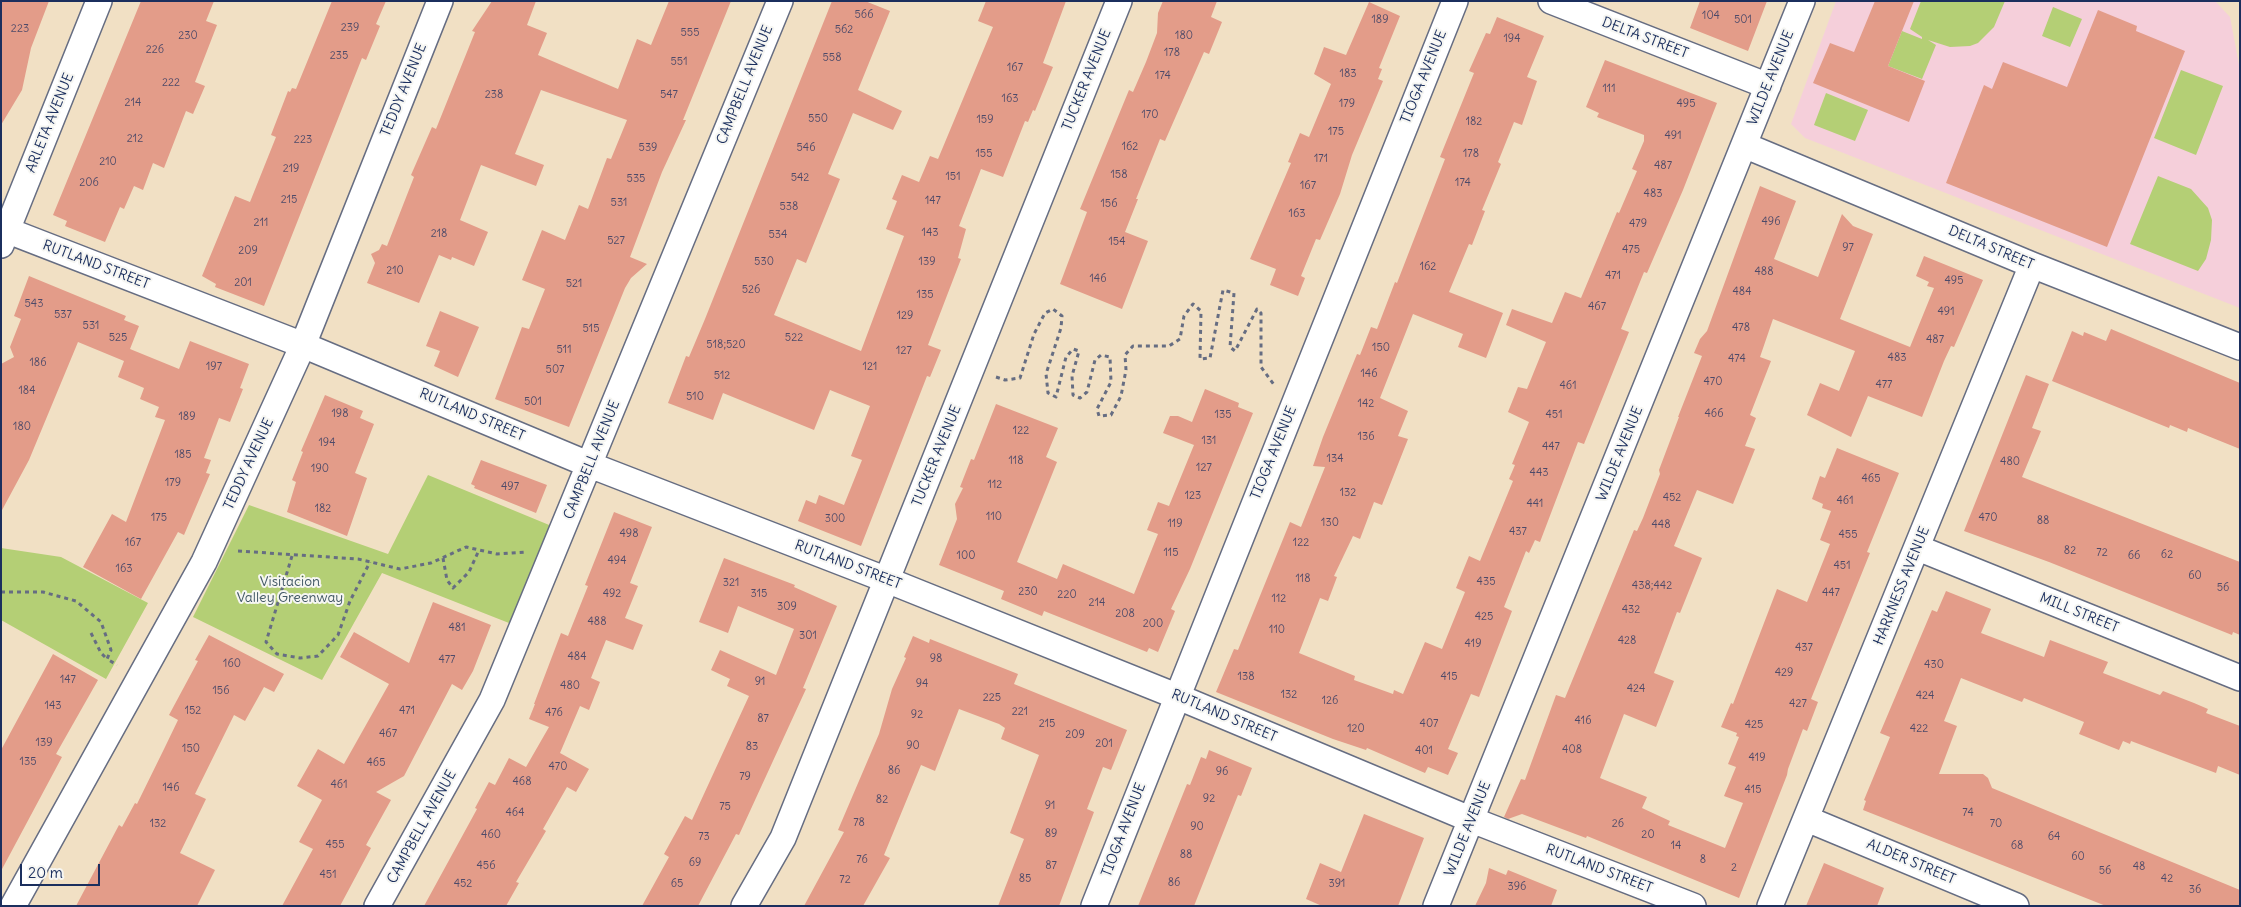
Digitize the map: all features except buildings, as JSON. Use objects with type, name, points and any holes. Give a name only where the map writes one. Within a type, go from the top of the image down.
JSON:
[{"type":"street","name":"ARLETA AVENUE","points":[[3,235],[99,1]]},
{"type":"street","name":"TEDDY AVENUE","points":[[13,906],[210,548],[303,345],[440,1]]},
{"type":"street","name":"CAMPBELL AVENUE","points":[[377,906],[492,700],[780,1]]},
{"type":"street","name":"TUCKER AVENUE","points":[[744,906],[783,838],[1119,1]]},
{"type":"street","name":"TIOGA AVENUE","points":[[1094,906],[1176,696],[1455,1]]},
{"type":"street","name":"DELTA STREET","points":[[1551,1],[1768,86]]},
{"type":"street","name":"WILDE AVENUE","points":[[1436,906],[1802,1]]},
{"type":"street","name":"DELTA STREET","points":[[1744,145],[2032,264],[2240,347]]},
{"type":"street","name":"RUTLAND STREET","points":[[3,235],[303,345],[590,465],[887,580],[1176,696],[1472,820],[1693,906]]},
{"type":"street","name":"HARKNESS AVENUE","points":[[1770,906],[1918,548],[2032,264]]},
{"type":"street","name":"MILL STREET","points":[[1918,548],[2240,678]]},
{"type":"street","name":"ALDER STREET","points":[[1807,819],[2016,906]]},
{"type":"path","points":[[972,368],[1006,380],[1020,378],[1034,334],[1045,313],[1053,309],[1062,316],[1061,328],[1046,374],[1048,393],[1056,397],[1066,358],[1072,349],[1079,351],[1072,376],[1073,395],[1080,398],[1088,392],[1095,360],[1101,355],[1110,357],[1112,382],[1097,409],[1100,416],[1111,415],[1121,396],[1126,370],[1125,355],[1133,346],[1170,346],[1180,339],[1184,316],[1193,304],[1201,310],[1200,359],[1210,358],[1223,290],[1234,293],[1230,347],[1236,351],[1257,309],[1261,313],[1261,367],[1275,386],[1297,394]]},
{"type":"path","points":[[210,548],[292,556],[358,559],[400,569],[431,563],[466,547],[497,554],[555,550]]},
{"type":"path","points":[[443,558],[446,580],[453,588],[469,572],[479,550]]},
{"type":"path","points":[[292,556],[266,642],[277,654],[300,658],[318,656],[338,635],[350,601],[370,562]]},
{"type":"path","points":[[1,592],[43,592],[76,601],[101,622],[111,650],[107,659]]},
{"type":"path","points":[[91,633],[101,654],[139,678]]},
{"type":"shaded area","points":[[1836,1],[2215,1],[2230,17],[2240,70],[2240,308],[1805,138],[1791,124]]},
{"type":"green space","points":[[1921,1],[2005,1],[1994,27],[1978,43],[1970,46],[1950,47],[1928,40],[1936,45],[1922,79],[1888,66],[1902,31],[1922,39],[1922,37],[1910,29]]},
{"type":"green space","points":[[2053,7],[2082,19],[2070,47],[2042,36]]},
{"type":"green space","points":[[2181,70],[2223,86],[2196,155],[2154,138]]},
{"type":"green space","points":[[1826,93],[1868,110],[1855,141],[1814,125]]},
{"type":"green space","points":[[2158,176],[2191,189],[2208,208],[2212,220],[2211,240],[2206,259],[2198,271],[2130,244]]},
{"type":"green space","name":"Visitacion Valley Greenway","points":[[428,475],[554,527],[514,625],[382,573],[322,680],[193,617],[249,505],[388,554]]},
{"type":"green space","points":[[1,548],[61,557],[148,603],[106,679],[1,620]]}]
